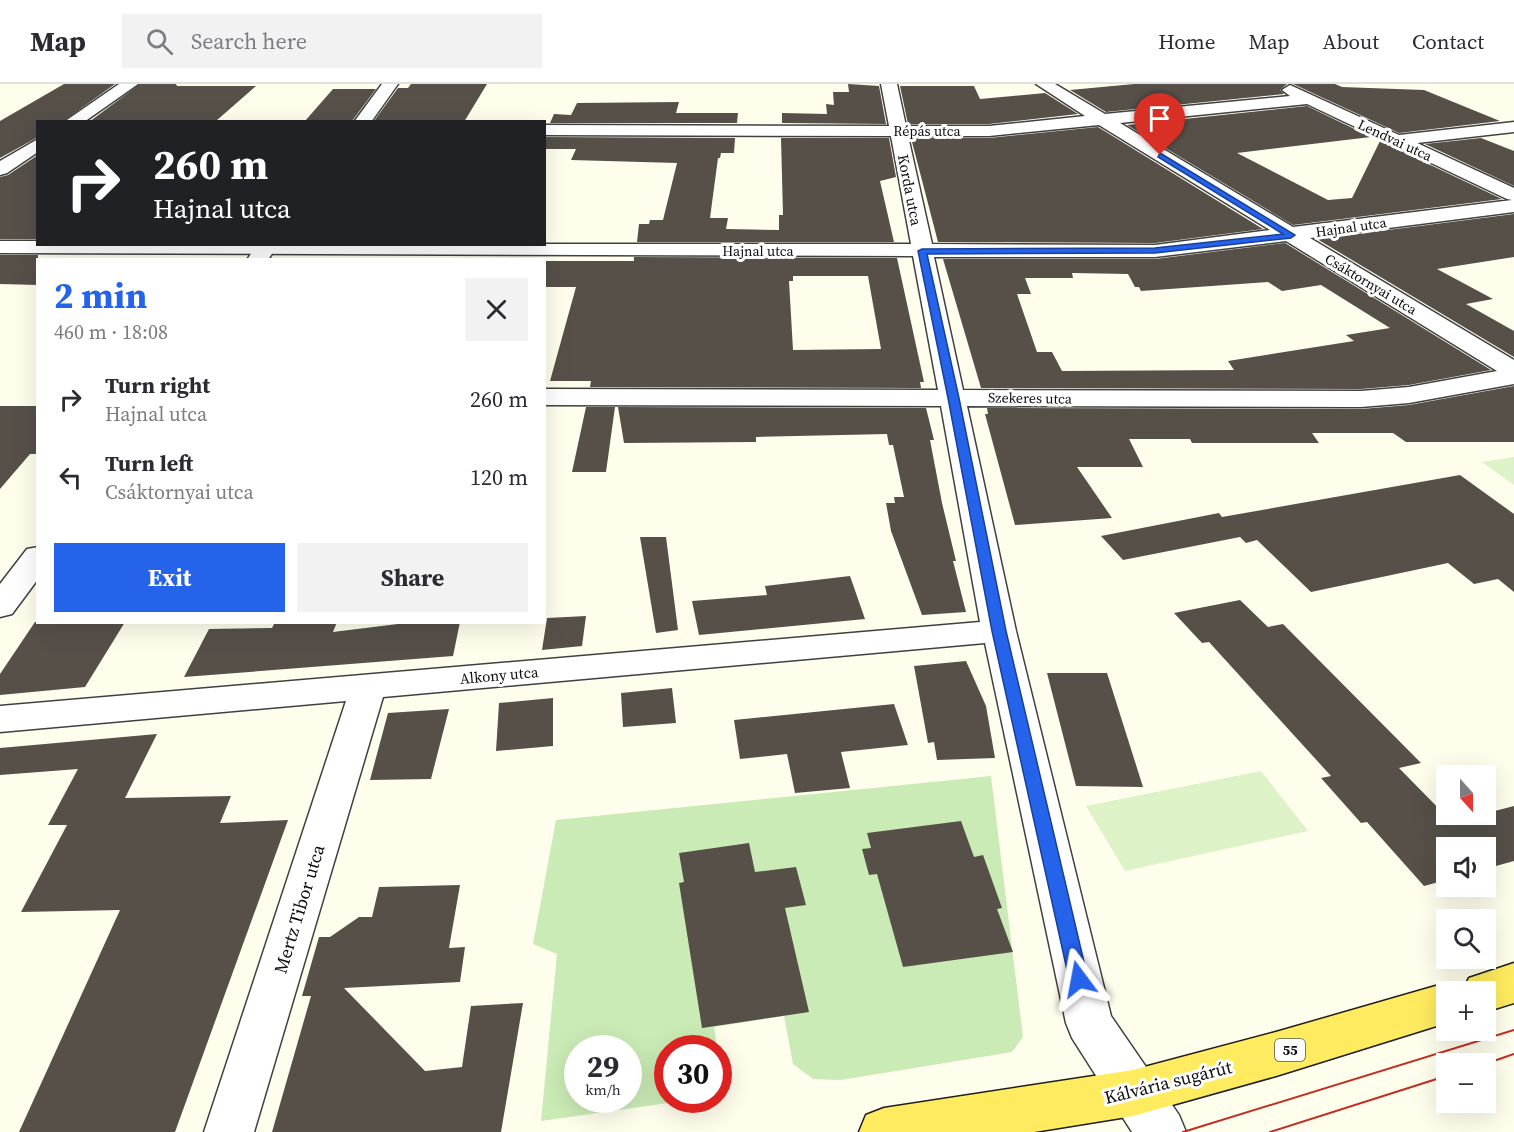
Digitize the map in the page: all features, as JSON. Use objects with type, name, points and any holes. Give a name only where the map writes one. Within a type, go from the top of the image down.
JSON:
[{"type":"main road","points":[[1496,989],[1514,983]]},
{"type":"main road","name":"Kálvária sugárút","points":[[885,1132],[1133,1093],[1276,1054],[1436,1006]]},
{"type":"street","points":[[75,120],[130,84]]},
{"type":"street","points":[[363,120],[390,84]]},
{"type":"street","name":"Korda utca","points":[[889,84],[954,398],[999,631],[1089,1023],[1133,1093],[1161,1132]]},
{"type":"street","name":"Csáktornyai utca","points":[[1044,84],[1514,371]]},
{"type":"street","name":"Lendvai utca","points":[[1277,84],[1514,195]]},
{"type":"street","name":"Répás utca","points":[[546,130],[989,131],[1309,99]]},
{"type":"street","points":[[1397,140],[1514,126]]},
{"type":"street","points":[[0,169],[36,145]]},
{"type":"street","name":"Hajnal utca","points":[[0,247],[264,251],[1155,251],[1514,206]]},
{"type":"street","name":"Szekeres utca","points":[[546,397],[1360,399],[1409,395],[1514,376]]},
{"type":"street","points":[[0,607],[36,559]]},
{"type":"street","name":"Alkony utca","points":[[0,719],[999,631]]},
{"type":"street","name":"Mertz Tibor utca","points":[[229,1132],[369,686]]},
{"type":"green space","points":[[1514,457],[1514,485],[1482,462]]},
{"type":"green space","points":[[1261,771],[1308,831],[1125,871],[1086,806]]},
{"type":"green space","points":[[991,776],[1023,1037],[1012,1052],[841,1080],[813,1079],[793,1064],[784,1016],[714,1027],[715,1035],[654,1035],[654,1105],[642,1107],[642,1035],[564,1035],[564,1113],[597,1113],[541,1121],[557,954],[533,944],[556,820]]},
{"type":"building","points":[[64,84],[115,84],[65,120],[36,120],[36,138],[0,158],[0,121]]},
{"type":"building","points":[[140,84],[256,86],[217,120],[92,120]]},
{"type":"building","points":[[411,84],[487,84],[465,120],[375,120],[398,88],[408,88]]},
{"type":"building","points":[[848,84],[879,86],[886,124],[782,123],[782,113],[827,114],[826,104],[834,105],[833,92],[849,92]]},
{"type":"building","points":[[1134,84],[1287,84],[1280,90],[1284,94],[1106,112],[1070,90]]},
{"type":"building","points":[[1293,84],[1335,84],[1342,87],[1424,90],[1500,121],[1399,133]]},
{"type":"building","points":[[900,86],[974,86],[980,99],[1045,93],[1078,114],[989,124],[908,124]]},
{"type":"building","points":[[333,89],[376,89],[353,120],[306,120]]},
{"type":"building","points":[[679,102],[676,113],[738,113],[737,123],[550,123],[554,114],[571,115],[577,103]]},
{"type":"building","points":[[1307,106],[1371,137],[1237,153],[1328,200],[1352,198],[1380,141],[1502,199],[1293,225],[1127,125]]},
{"type":"building","points":[[1098,127],[1263,229],[1155,243],[938,242],[911,138],[989,138]]},
{"type":"building","points":[[546,137],[735,138],[734,153],[721,153],[718,158],[710,218],[728,218],[726,229],[779,230],[779,215],[783,215],[781,138],[889,138],[896,177],[880,181],[894,242],[637,242],[639,224],[649,224],[650,220],[663,220],[677,163],[571,160],[576,149],[546,149]]},
{"type":"building","points":[[1481,138],[1514,151],[1514,186],[1425,144]]},
{"type":"building","points":[[36,156],[36,239],[0,239],[0,177],[8,175]]},
{"type":"building","points":[[1514,214],[1514,257],[1437,269],[1493,299],[1466,304],[1514,331],[1514,357],[1317,239]]},
{"type":"building","points":[[1285,243],[1491,370],[1409,385],[1361,389],[981,388],[943,259],[1155,259]],"holes":[[[1072,273],[1128,274],[1135,287],[1139,287],[1141,291],[1268,282],[1282,291],[1321,285],[1390,328],[1346,335],[1354,341],[1228,361],[1234,370],[1062,371],[1052,352],[1037,352],[1017,294],[1031,294],[1025,278],[1073,278]]]},
{"type":"building","points":[[0,255],[38,255],[36,285],[0,284]]},
{"type":"building","points":[[634,257],[897,258],[924,382],[920,382],[921,388],[590,387],[591,381],[550,381],[576,287],[546,287],[546,261],[634,261]],"holes":[[[793,276],[868,276],[881,349],[793,350],[789,281],[793,281]]]},
{"type":"building","points":[[1514,386],[1514,442],[1406,442],[1393,433],[1312,433],[1319,443],[1192,443],[1190,439],[1129,439],[1143,467],[1077,467],[1112,518],[1015,525],[985,414],[988,414],[987,408],[1361,409],[1409,405]]},
{"type":"building","points":[[0,406],[36,406],[36,454],[30,454],[0,489]]},
{"type":"building","points":[[586,407],[615,407],[606,472],[572,472]]},
{"type":"building","points":[[618,407],[926,408],[934,440],[930,440],[942,503],[956,561],[953,561],[966,612],[922,615],[891,531],[886,503],[895,503],[894,497],[904,497],[893,445],[889,445],[887,434],[756,437],[756,442],[624,443]]},
{"type":"building","points":[[1460,475],[1514,514],[1514,592],[1498,579],[1474,584],[1448,563],[1311,592],[1257,540],[1246,543],[1240,537],[1123,560],[1101,536],[1219,513],[1222,517]]},
{"type":"building","points":[[640,537],[666,537],[678,630],[656,633]]},
{"type":"building","points":[[850,576],[865,619],[699,635],[692,601],[767,595],[765,586]]},
{"type":"building","points":[[1240,600],[1268,627],[1283,624],[1421,763],[1399,768],[1436,806],[1436,825],[1496,825],[1496,811],[1514,806],[1514,861],[1496,866],[1496,837],[1436,837],[1436,883],[1424,886],[1367,822],[1361,823],[1321,778],[1331,776],[1209,642],[1202,643],[1174,613]]},
{"type":"building","points":[[586,616],[582,646],[542,650],[547,618]]},
{"type":"building","points":[[35,622],[36,624],[124,624],[85,687],[0,695],[0,674]]},
{"type":"building","points":[[274,624],[336,624],[333,632],[398,624],[460,624],[453,656],[184,677],[209,629],[272,628]]},
{"type":"building","points":[[966,661],[986,706],[995,758],[937,760],[934,742],[928,743],[914,666]]},
{"type":"building","points":[[1047,673],[1107,673],[1143,787],[1076,786]]},
{"type":"building","points":[[672,688],[676,723],[623,727],[621,693]]},
{"type":"building","points":[[553,698],[553,746],[496,751],[499,703]]},
{"type":"building","points":[[894,704],[908,745],[841,752],[850,788],[795,793],[787,754],[740,759],[734,720]]},
{"type":"building","points":[[449,709],[431,779],[370,780],[388,713]]},
{"type":"building","points":[[157,734],[125,798],[231,796],[220,823],[288,820],[175,1132],[19,1132],[120,910],[21,912],[67,825],[48,825],[78,769],[0,775],[0,748]]},
{"type":"building","points":[[961,821],[974,857],[983,855],[1002,908],[997,909],[1013,952],[903,967],[877,874],[869,875],[862,849],[871,848],[867,833]]},
{"type":"building","points":[[749,843],[755,872],[796,867],[806,905],[785,908],[809,1012],[702,1028],[679,883],[684,882],[679,853]]},
{"type":"building","points":[[460,885],[449,948],[465,947],[460,982],[344,988],[425,1071],[462,1067],[471,1006],[523,1003],[501,1132],[272,1132],[311,996],[302,996],[319,937],[330,937],[359,917],[372,917],[379,887]]},
{"type":"tram line","points":[[1183,1132],[1514,1030]]},
{"type":"tram line","points":[[1496,1060],[1514,1054]]},
{"type":"tram line","points":[[1270,1132],[1436,1079]]},
{"type":"route","points":[[1079,979],[999,631],[954,398],[922,251],[1155,251],[1291,235],[1160,155]]}]
